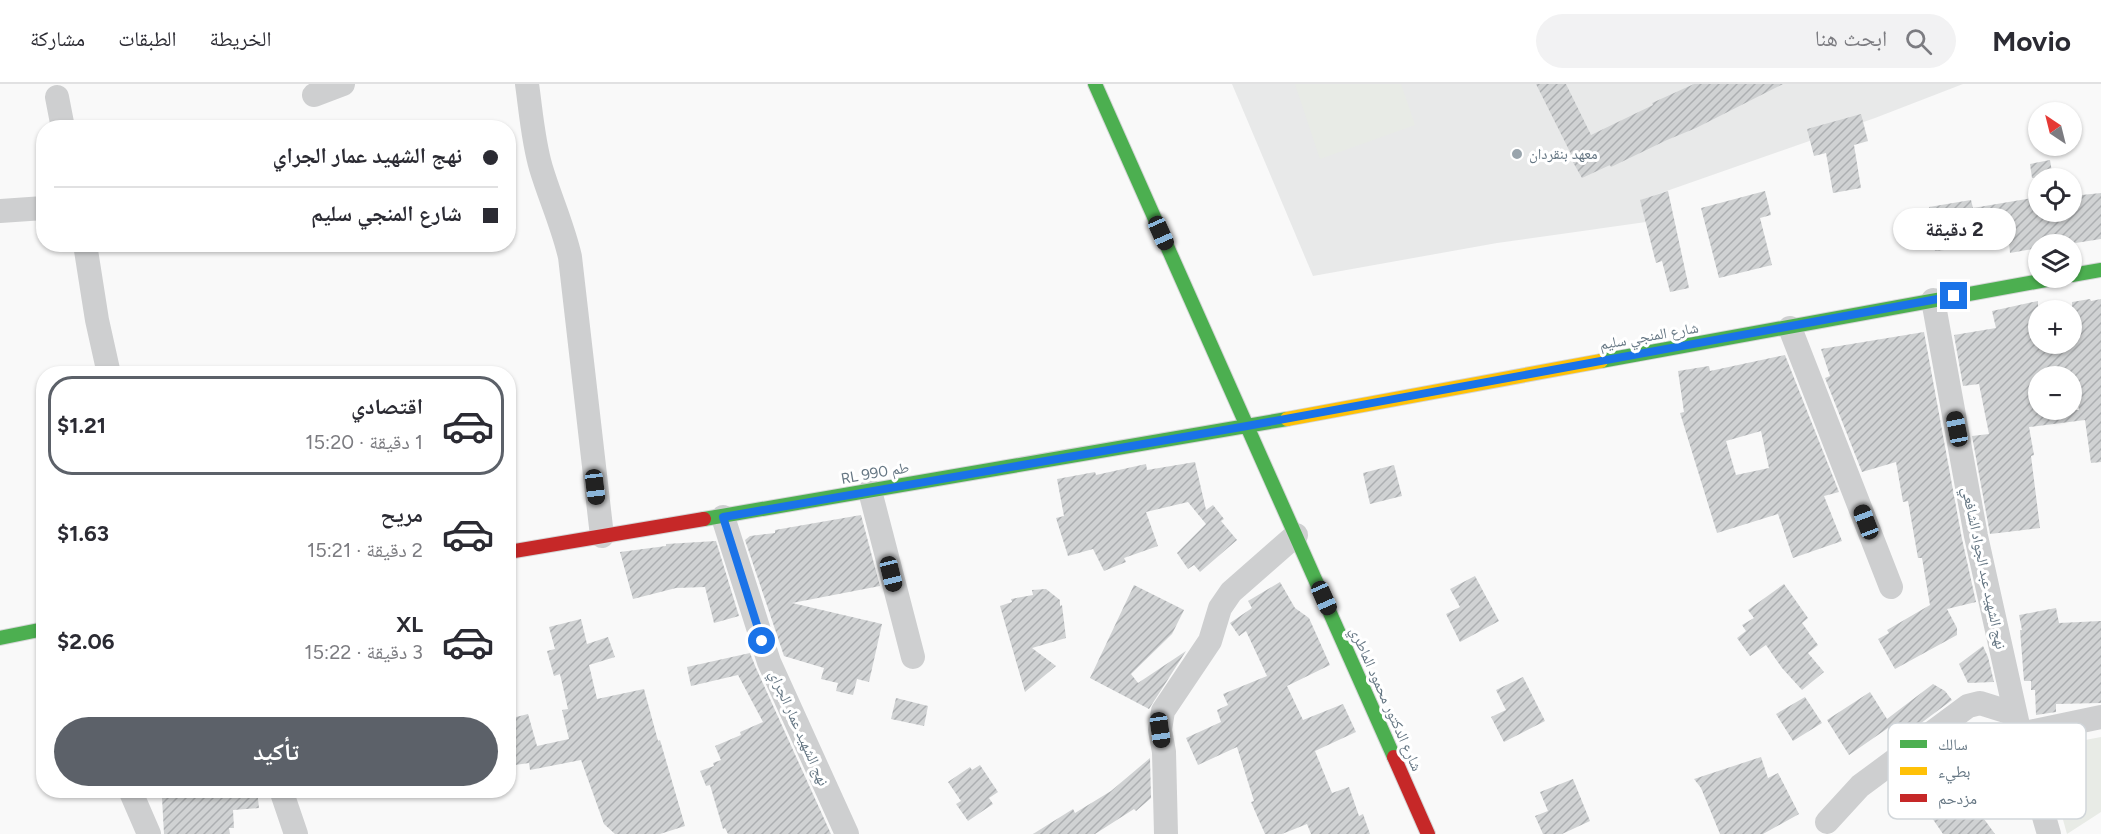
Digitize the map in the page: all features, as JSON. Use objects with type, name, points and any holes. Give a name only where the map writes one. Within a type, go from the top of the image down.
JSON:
[{"type":"street","points":[[314,94],[343,84]]},
{"type":"street","points":[[527,84],[535,144],[541,168],[565,233],[570,257],[602,536]]},
{"type":"street","name":"شارع الدكتور محمود الماطري","points":[[1095,84],[1296,535],[1425,833]]},
{"type":"street","points":[[57,97],[61,120]]},
{"type":"street","points":[[0,211],[36,209]]},
{"type":"street","points":[[86,252],[107,366]]},
{"type":"street","points":[[2082,273],[2101,270]]},
{"type":"street","name":"شارع المنجي سليم","points":[[1247,426],[2028,283]]},
{"type":"street","name":"نهج الشهيد عبد الجواد الشافعي","points":[[1933,300],[1976,536],[2018,723]]},
{"type":"street","points":[[1790,327],[1891,587]]},
{"type":"street","name":"RL طم 990","points":[[516,551],[1247,426]]},
{"type":"street","points":[[870,491],[913,657]]},
{"type":"street","name":"نهج الشهيد عمار الجراي","points":[[723,517],[769,662],[847,834]]},
{"type":"street","points":[[1166,834],[1164,752],[1160,730],[1163,711],[1210,641],[1220,608],[1231,592],[1296,535]]},
{"type":"street","points":[[0,638],[36,631]]},
{"type":"street","points":[[1945,723],[1968,706],[1980,703],[2016,723]]},
{"type":"street","points":[[2030,723],[2101,717]]},
{"type":"street","points":[[1827,822],[1860,786],[1888,765]]},
{"type":"street","points":[[133,798],[149,834]]},
{"type":"street","points":[[284,798],[296,834]]},
{"type":"street","name":"نهج الشهيد عبد الجواد الشافعي","points":[[2045,819],[2049,834]]},
{"type":"shaded area","name":"معهد بنقردان","points":[[1232,84],[1963,84],[1875,118],[1641,200],[1646,222],[1497,243],[1313,276]]},
{"type":"shaded area","points":[[1295,84],[1401,84],[1415,125],[1320,159]]},
{"type":"shaded area","points":[[2101,737],[2101,812],[2067,834],[2063,819],[2086,819],[2086,740]]},
{"type":"building","points":[[1536,84],[1566,84],[1591,135],[1694,84],[1783,84],[1696,128],[1582,178]]},
{"type":"building","points":[[1861,114],[1868,141],[1854,145],[1861,188],[1833,193],[1826,153],[1814,156],[1807,129]]},
{"type":"building","points":[[2050,160],[2051,168],[2031,168],[2030,164]]},
{"type":"building","points":[[1668,191],[1689,288],[1670,292],[1662,261],[1656,263],[1640,200]]},
{"type":"building","points":[[1765,191],[1771,215],[1760,218],[1772,265],[1719,278],[1701,208]]},
{"type":"building","points":[[2101,193],[2101,239],[2082,242],[2082,234],[2028,234],[2028,250],[2010,253],[2009,243],[1935,251],[1929,207],[1971,200],[1973,208],[2028,199],[2028,222],[2082,222],[2082,195]]},
{"type":"building","points":[[2101,299],[2101,462],[2091,463],[2085,420],[2029,427],[2034,455],[2031,456],[2040,528],[1990,534],[1972,436],[1989,434],[1979,384],[1963,386],[1954,335],[1996,328],[1992,311],[2028,303],[2028,354],[2082,354],[2082,300]]},
{"type":"building","points":[[1924,332],[1962,539],[1976,602],[1947,609],[1957,628],[1957,635],[1895,669],[1878,639],[1889,633],[1887,630],[1930,605],[1922,558],[1918,558],[1908,501],[1903,502],[1896,462],[1862,472],[1825,378],[1830,376],[1821,349]]},
{"type":"building","points":[[1785,355],[1839,492],[1824,496],[1842,541],[1793,558],[1778,514],[1717,533],[1680,413],[1684,412],[1678,371],[1709,366],[1710,371]],"holes":[[[1761,431],[1769,468],[1736,475],[1726,441]]]},
{"type":"building","points":[[1195,462],[1206,510],[1213,505],[1224,519],[1221,521],[1237,540],[1200,572],[1194,565],[1188,569],[1177,553],[1206,524],[1188,502],[1146,512],[1158,546],[1124,558],[1126,562],[1104,571],[1093,549],[1068,556],[1056,518],[1064,516],[1057,479],[1095,472],[1096,475],[1146,464],[1147,470]]},
{"type":"building","points":[[1394,465],[1402,496],[1370,504],[1363,473]]},
{"type":"building","points":[[861,515],[880,586],[792,603],[882,624],[869,682],[857,679],[853,695],[836,691],[838,683],[821,679],[824,668],[784,656],[745,540],[750,536],[775,533],[775,530]]},
{"type":"building","points":[[716,541],[739,616],[714,623],[705,587],[676,588],[633,599],[620,552],[666,546],[666,544]]},
{"type":"building","points":[[1475,576],[1499,621],[1460,642],[1446,614],[1460,607],[1450,589]]},
{"type":"building","points":[[1280,582],[1295,608],[1309,618],[1330,665],[1287,686],[1303,720],[1343,704],[1356,732],[1315,751],[1332,793],[1349,787],[1359,816],[1363,814],[1370,834],[1311,834],[1307,824],[1282,834],[1265,834],[1251,802],[1254,801],[1237,747],[1198,765],[1186,738],[1221,722],[1217,710],[1228,705],[1223,694],[1267,676],[1246,631],[1239,636],[1230,623],[1252,608],[1248,601]]},
{"type":"building","points":[[1784,584],[1808,618],[1802,623],[1818,645],[1808,653],[1824,672],[1802,690],[1782,668],[1766,645],[1750,656],[1737,638],[1746,631],[1742,625],[1754,618],[1748,610]]},
{"type":"building","points":[[1134,585],[1184,610],[1172,634],[1131,674],[1138,683],[1186,651],[1149,709],[1090,678]]},
{"type":"building","points":[[1046,589],[1060,600],[1066,638],[1032,648],[1056,666],[1025,692],[1000,606],[1012,602],[1011,599],[1033,595],[1032,590]]},
{"type":"building","points":[[2056,608],[2059,623],[2101,621],[2101,703],[2056,704],[2056,712],[2036,715],[2035,690],[2031,690],[2031,681],[2024,681],[2020,630],[2022,630],[2019,615]]},
{"type":"building","points":[[581,619],[587,644],[608,637],[615,657],[589,665],[597,699],[644,689],[685,826],[660,834],[615,834],[604,824],[581,760],[530,770],[529,763],[516,765],[516,717],[528,714],[537,746],[569,739],[562,710],[568,709],[560,674],[554,676],[547,651],[555,649],[549,627]]},
{"type":"building","points":[[1983,646],[1994,682],[1968,683],[1959,664]]},
{"type":"building","points":[[750,653],[831,834],[728,834],[725,828],[723,829],[710,785],[706,786],[700,771],[714,766],[713,763],[721,760],[715,746],[763,722],[738,675],[691,686],[687,667]]},
{"type":"building","points":[[1523,677],[1545,721],[1504,742],[1491,717],[1506,710],[1496,690]]},
{"type":"building","points":[[1933,684],[1945,691],[1952,700],[1921,723],[1888,723],[1888,728],[1849,755],[1827,720],[1870,692],[1887,719]]},
{"type":"building","points":[[1805,697],[1822,723],[1793,741],[1776,714]]},
{"type":"building","points":[[896,698],[928,706],[924,726],[891,719]]},
{"type":"building","points":[[1761,757],[1768,778],[1778,773],[1799,814],[1763,834],[1720,834],[1701,788],[1694,779]]},
{"type":"building","points":[[1150,758],[1151,798],[1136,811],[1134,809],[1095,834],[1033,834],[1073,809],[1075,813],[1111,791]]},
{"type":"building","points":[[980,765],[998,792],[989,798],[993,804],[968,821],[956,804],[961,801],[948,782],[970,767],[972,770]]},
{"type":"building","points":[[1573,779],[1590,821],[1562,834],[1543,834],[1535,816],[1548,811],[1540,792]]},
{"type":"building","points":[[162,798],[258,798],[259,808],[233,810],[234,828],[229,828],[230,834],[164,834]]},
{"type":"building","points":[[1933,819],[1984,819],[1995,834],[1943,834]]},
{"type":"traffic: fast","points":[[1095,84],[1394,757]]},
{"type":"traffic: fast","points":[[2082,273],[2101,270]]},
{"type":"traffic: fast","points":[[1601,361],[2028,283]]},
{"type":"traffic: fast","points":[[704,519],[1287,419]]},
{"type":"traffic: fast","points":[[0,638],[36,631]]},
{"type":"traffic: slow","points":[[1287,419],[1601,361]]},
{"type":"traffic: jam","points":[[516,551],[704,519]]},
{"type":"traffic: jam","points":[[1394,757],[1428,834]]},
{"type":"place","name":"معهد بنقردان","points":[[1517,154]]},
{"type":"route","points":[[762,641],[723,517],[1247,426],[1954,296]]}]
